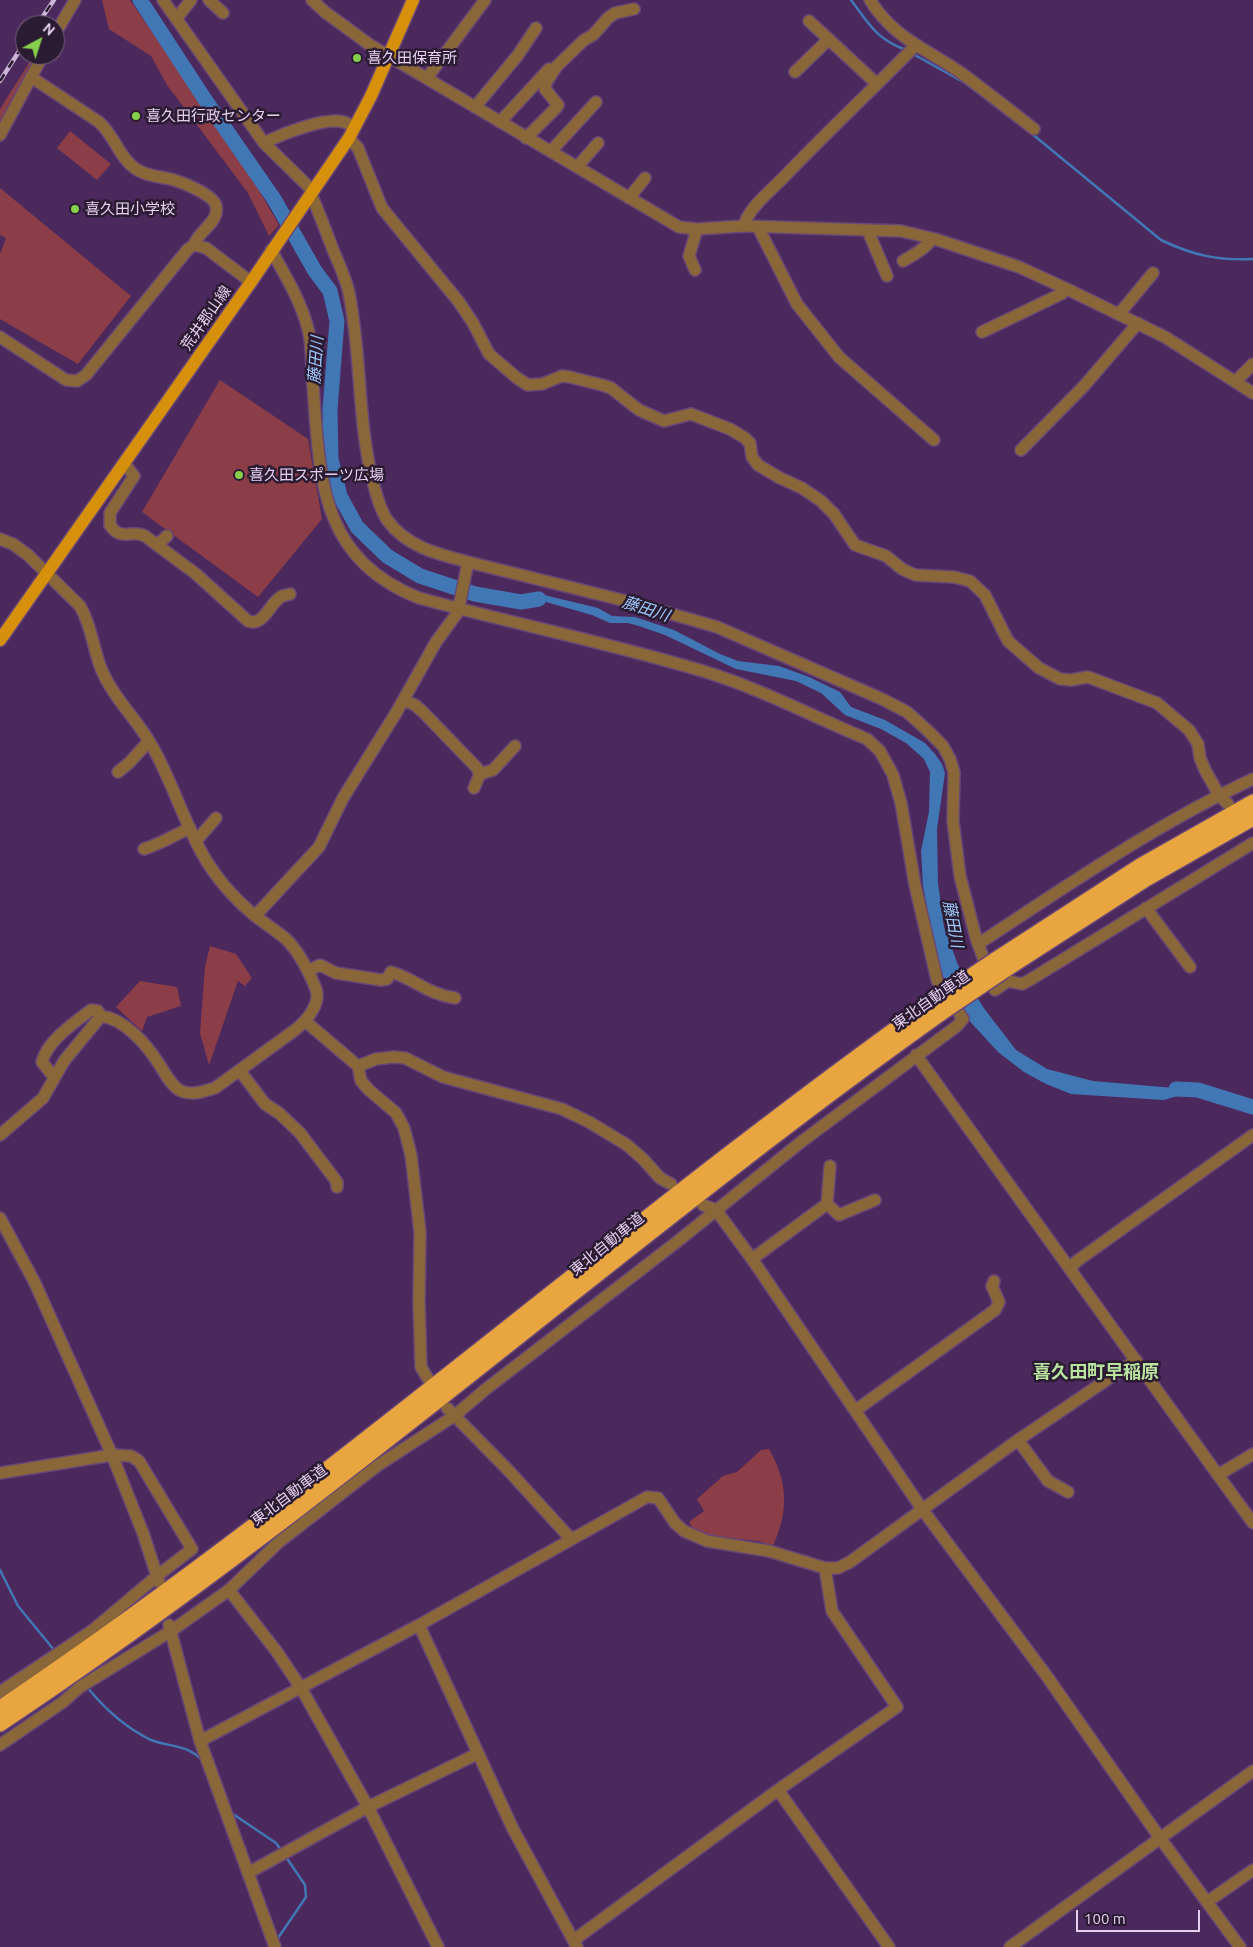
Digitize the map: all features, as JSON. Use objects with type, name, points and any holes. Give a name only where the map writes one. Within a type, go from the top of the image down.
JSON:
[{"type":"highway","name":"東北自動車道","points":[[0,1708],[96,1642],[242,1535],[675,1194],[830,1076],[1000,965],[1140,866],[1253,802]]},
{"type":"highway","name":"東北自動車道","points":[[1000,965],[1073,925],[1146,879],[1253,818]]},
{"type":"highway","name":"東北自動車道","points":[[0,1724],[104,1654],[243,1552],[521,1336],[692,1199],[878,1058],[942,1004]]},
{"type":"main road","name":"荒井郡山線","points":[[0,640],[251,282],[352,132],[390,55],[412,0]]},
{"type":"street","points":[[65,17],[75,0]]},
{"type":"street","points":[[163,0],[264,143],[310,196],[322,218],[349,292],[357,348],[368,466],[387,521],[409,540],[434,553],[467,566],[630,602],[717,627],[882,699],[907,712],[943,746],[950,759],[954,772],[953,821],[956,848],[967,905],[978,944],[995,990],[1008,981],[1022,984],[1028,981],[1253,843]]},
{"type":"street","points":[[176,19],[191,0]]},
{"type":"street","points":[[209,0],[223,13]]},
{"type":"street","points":[[312,0],[351,32],[526,138],[679,227],[696,229],[744,226],[901,231],[931,239],[1019,267],[1067,289],[1165,337],[1253,393]]},
{"type":"street","points":[[427,78],[485,0]]},
{"type":"street","points":[[870,0],[881,18],[890,27],[964,75],[1034,129]]},
{"type":"street","points":[[526,138],[558,105],[545,88],[556,67],[615,13],[634,10]]},
{"type":"street","points":[[809,21],[878,84]]},
{"type":"street","points":[[475,107],[518,55],[536,28]]},
{"type":"street","points":[[795,72],[829,39]]},
{"type":"street","points":[[744,226],[748,216],[762,200],[822,137],[916,45]]},
{"type":"street","points":[[500,122],[555,62]]},
{"type":"street","points":[[0,135],[37,65]]},
{"type":"street","points":[[0,337],[66,380],[77,381],[86,376],[216,216],[216,206],[211,199],[177,180],[150,175],[134,168],[121,155],[108,131],[99,122],[31,76]]},
{"type":"street","points":[[551,151],[596,102]]},
{"type":"street","points":[[264,143],[281,134],[326,122],[344,122],[352,132],[382,208],[459,302],[473,323],[489,354],[517,378],[528,385],[542,384],[562,376],[570,376],[602,384],[611,388],[639,410],[664,421],[690,414],[745,438],[750,443],[752,456],[760,467],[802,488],[821,500],[834,514],[855,545],[886,556],[902,569],[915,575],[954,577],[970,581],[985,595],[1008,641],[1039,668],[1060,679],[1071,680],[1088,677],[1158,703],[1189,730],[1198,744],[1200,758],[1205,770],[1219,796],[1228,804]]},
{"type":"street","points":[[577,167],[598,142]]},
{"type":"street","points":[[629,198],[646,178]]},
{"type":"street","points":[[758,227],[797,304],[839,357],[934,440]]},
{"type":"street","points":[[695,270],[689,256],[696,229]]},
{"type":"street","points":[[868,231],[887,276]]},
{"type":"street","points":[[903,261],[922,249],[931,239]]},
{"type":"street","points":[[194,245],[206,248],[251,282]]},
{"type":"street","points":[[0,1745],[63,1702],[92,1679],[229,1590],[278,1542],[450,1412],[486,1388],[801,1142],[957,1026],[963,1019],[937,980],[916,885],[901,803],[893,775],[874,745],[867,740],[754,690],[706,672],[419,598],[396,589],[354,552],[342,536],[332,514],[320,475],[309,331],[274,246]]},
{"type":"street","points":[[1119,314],[1153,274]]},
{"type":"street","points":[[982,332],[1061,294],[1067,289]]},
{"type":"street","points":[[1020,450],[1084,386],[1138,323]]},
{"type":"street","points":[[1236,382],[1253,364]]},
{"type":"street","points":[[124,463],[134,476],[110,513],[110,525],[119,534],[141,534],[196,574],[252,622],[259,621],[282,596],[290,594]]},
{"type":"street","points":[[157,545],[167,536]]},
{"type":"street","points":[[0,539],[13,544],[28,555],[80,606],[94,638],[98,661],[105,678],[149,741],[162,764],[203,856],[221,882],[255,916],[286,940],[296,951],[308,971],[318,996],[305,1021],[215,1088],[190,1093],[181,1091],[172,1084],[138,1038],[108,1017],[101,1016],[98,1011],[91,1010],[72,1024],[56,1040],[42,1062],[44,1067],[54,1077]]},
{"type":"street","points":[[255,916],[319,848],[343,798],[436,642],[458,612],[467,566]]},
{"type":"street","points":[[403,700],[414,704],[423,712],[478,768],[480,774],[474,788]]},
{"type":"street","points":[[118,772],[149,741]]},
{"type":"street","points":[[480,774],[493,770],[515,746]]},
{"type":"street","points":[[978,944],[1096,866],[1219,796],[1253,780]]},
{"type":"street","points":[[196,841],[216,818]]},
{"type":"street","points":[[144,849],[157,846],[162,841],[190,828]]},
{"type":"street","points":[[1146,908],[1190,967]]},
{"type":"street","points":[[308,971],[320,965],[336,973],[381,980],[387,979],[391,972],[403,976],[422,988],[442,996],[455,998]]},
{"type":"street","points":[[0,1136],[43,1098],[64,1061],[101,1016]]},
{"type":"street","points":[[305,1021],[358,1066],[362,1081],[369,1090],[396,1113],[404,1128],[411,1155],[420,1232],[419,1302],[421,1367],[428,1379]]},
{"type":"street","points":[[916,1055],[1253,1522]]},
{"type":"street","points":[[358,1066],[376,1059],[405,1058],[444,1078],[498,1094],[562,1109],[589,1122],[627,1145],[660,1178],[671,1184]]},
{"type":"street","points":[[240,1071],[265,1104],[280,1113],[300,1133],[337,1182],[337,1187]]},
{"type":"street","points":[[1070,1268],[1077,1261],[1253,1135]]},
{"type":"street","points":[[830,1166],[828,1204],[839,1215],[875,1200]]},
{"type":"street","points":[[752,1259],[828,1204]]},
{"type":"street","points":[[703,1205],[716,1210],[752,1259],[922,1509],[1046,1675],[1160,1838],[1240,1947]]},
{"type":"street","points":[[0,1218],[34,1281],[112,1456],[143,1533],[158,1580]]},
{"type":"street","points":[[856,1410],[995,1310],[999,1302],[992,1286],[994,1281]]},
{"type":"street","points":[[200,1741],[418,1625],[647,1497],[658,1498],[675,1523],[684,1531],[707,1542],[769,1551],[825,1568],[838,1568],[850,1562],[1102,1381],[1136,1360]]},
{"type":"street","points":[[450,1412],[509,1471],[571,1539]]},
{"type":"street","points":[[1018,1440],[1048,1480],[1068,1492]]},
{"type":"street","points":[[1218,1475],[1253,1454]]},
{"type":"street","points":[[0,1473],[112,1456],[131,1456],[139,1460],[192,1549],[158,1580],[93,1630],[0,1692]]},
{"type":"street","points":[[418,1625],[513,1829],[576,1944],[778,1790],[897,1708],[832,1611],[825,1568]]},
{"type":"street","points":[[229,1590],[278,1652],[301,1688],[368,1806],[438,1947]]},
{"type":"street","points":[[170,1627],[200,1741],[275,1947]]},
{"type":"street","points":[[248,1873],[368,1806],[477,1754]]},
{"type":"street","points":[[1010,1947],[1253,1771]]},
{"type":"street","points":[[778,1790],[889,1947]]},
{"type":"street","points":[[1207,1902],[1253,1870]]},
{"type":"shaded area","points":[[102,0],[130,0],[249,173],[279,225],[269,236],[248,193],[167,85],[151,56],[109,29]]},
{"type":"shaded area","points":[[28,65],[38,65],[0,127],[0,109]]},
{"type":"shaded area","points":[[70,131],[111,164],[97,180],[57,148]]},
{"type":"shaded area","points":[[0,188],[131,296],[78,364],[0,319],[0,254],[6,238],[0,235]]},
{"type":"shaded area","name":"喜久田スポーツ広場","points":[[220,380],[308,439],[322,519],[258,597],[142,512]]},
{"type":"shaded area","points":[[210,946],[236,954],[252,978],[245,986],[238,981],[209,1065],[200,1033],[205,967]]},
{"type":"shaded area","points":[[140,981],[177,987],[181,1006],[147,1017],[142,1031],[116,1007]]},
{"type":"shaded area","points":[[769,1449],[780,1473],[784,1497],[782,1520],[773,1546],[758,1541],[702,1535],[694,1530],[689,1522],[704,1511],[697,1499],[723,1476],[737,1472],[761,1450]]},
{"type":"water","points":[[544,595],[598,608],[612,616],[635,617],[674,630],[720,654],[738,661],[779,666],[809,677],[840,692],[851,707],[885,720],[925,743],[942,764],[945,773],[937,829],[938,883],[944,927],[958,965],[983,1007],[1016,1050],[1047,1069],[1093,1081],[1197,1090],[1164,1100],[1071,1094],[1046,1084],[1024,1072],[998,1052],[965,1016],[943,978],[930,926],[923,885],[921,851],[929,812],[930,772],[924,759],[906,743],[881,729],[845,715],[821,693],[796,681],[736,669],[665,635],[639,626],[628,623],[610,623],[592,615],[546,602],[528,606],[520,602],[530,597]]},
{"type":"waterway","name":"藤田川","points":[[140,0],[204,98],[274,199],[315,271],[330,291],[337,321],[330,409],[331,459],[340,496],[357,527],[387,556],[420,576],[475,594],[521,602],[539,599]]},
{"type":"waterway","points":[[851,0],[880,36],[906,50]]},
{"type":"waterway","points":[[913,54],[965,83],[1024,128]]},
{"type":"waterway","points":[[1031,133],[1161,240],[1184,250],[1206,256],[1229,259],[1253,259]]},
{"type":"waterway","name":"藤田川","points":[[1176,1089],[1198,1090],[1253,1107]]},
{"type":"waterway","points":[[0,1570],[18,1606],[54,1650]]},
{"type":"waterway","points":[[87,1687],[108,1710],[132,1729],[156,1742],[183,1748],[202,1760]]},
{"type":"waterway","points":[[230,1812],[276,1843],[281,1850]]},
{"type":"waterway","points":[[276,1941],[306,1897],[305,1885],[286,1857]]},
{"type":"railway","points":[[44,15],[54,0]]},
{"type":"railway","points":[[0,81],[15,58]]},
{"type":"place","name":"喜久田保育所","points":[[357,58]]},
{"type":"place","name":"喜久田行政センター","points":[[136,116]]},
{"type":"place","name":"喜久田小学校","points":[[75,209]]},
{"type":"place","name":"喜久田スポーツ広場","points":[[239,475]]},
{"type":"district","name":"喜久田町早稲原","points":[[1096,1372]]}]
